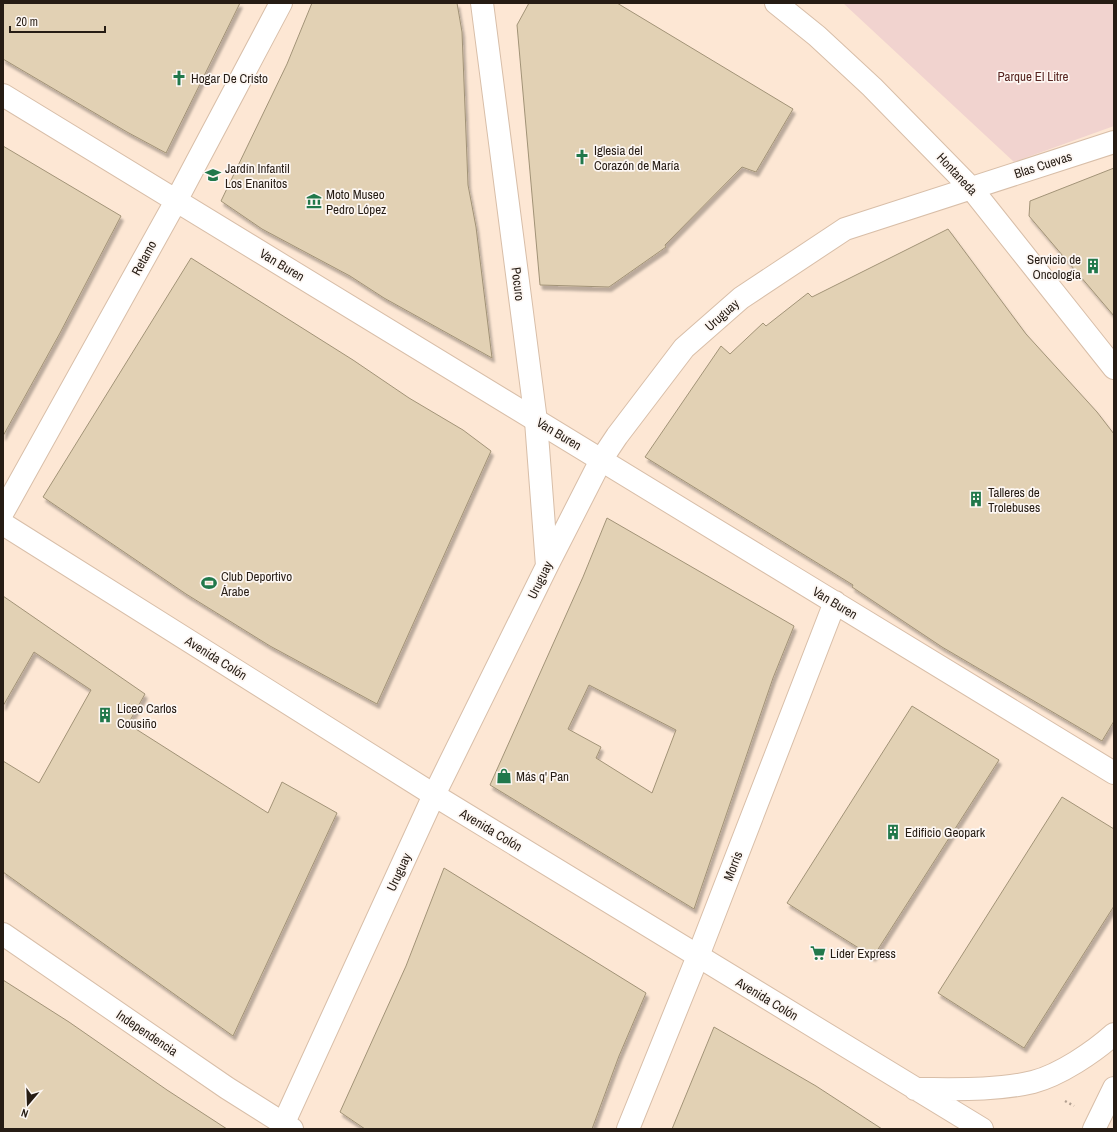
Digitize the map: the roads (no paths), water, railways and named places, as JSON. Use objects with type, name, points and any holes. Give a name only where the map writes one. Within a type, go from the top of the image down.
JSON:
[{"type":"street","name":"Retamo","points":[[3,512],[176,201],[281,3]]},
{"type":"street","name":"Hontaneda","points":[[776,3],[817,36],[872,87],[971,188],[1114,368]]},
{"type":"street","name":"Pocuro","points":[[484,6],[536,421],[547,566]]},
{"type":"street","name":"Van Buren","points":[[3,95],[1114,773]]},
{"type":"street","name":"Blas Cuevas","points":[[971,188],[1114,142]]},
{"type":"street","name":"Uruguay","points":[[286,1127],[434,795],[601,460],[617,436],[684,348],[741,298],[845,229],[971,188]]},
{"type":"street","name":"Avenida Colón","points":[[3,524],[434,795],[982,1129]]},
{"type":"street","name":"Morris","points":[[628,1129],[698,956],[835,602]]},
{"type":"street","name":"Independencia","points":[[3,934],[286,1127]]},
{"type":"street","points":[[915,1089],[982,1088],[1034,1082],[1078,1060],[1114,1034]]},
{"type":"street","points":[[1096,1124],[1114,1088]]},
{"type":"place","name":"Hogar De Cristo","points":[[179,78]]},
{"type":"place","name":"Iglesia del Corazón de María","points":[[582,157]]},
{"type":"place","name":"Jardín Infantil Los Enanitos","points":[[213,175]]},
{"type":"place","name":"Moto Museo Pedro López","points":[[314,201]]},
{"type":"place","name":"Servicio de Oncología","points":[[1093,266]]},
{"type":"place","name":"Talleres de Trolebuses","points":[[976,499]]},
{"type":"place","name":"Club Deportivo Árabe","points":[[209,583]]},
{"type":"place","name":"Liceo Carlos Cousiño","points":[[105,715]]},
{"type":"place","name":"Más q' Pan","points":[[504,776]]},
{"type":"place","name":"Edificio Geopark","points":[[893,832]]},
{"type":"place","name":"Líder Express","points":[[818,953]]},
{"type":"park label","name":"Parque El Litre","points":[[1033,76]]}]
